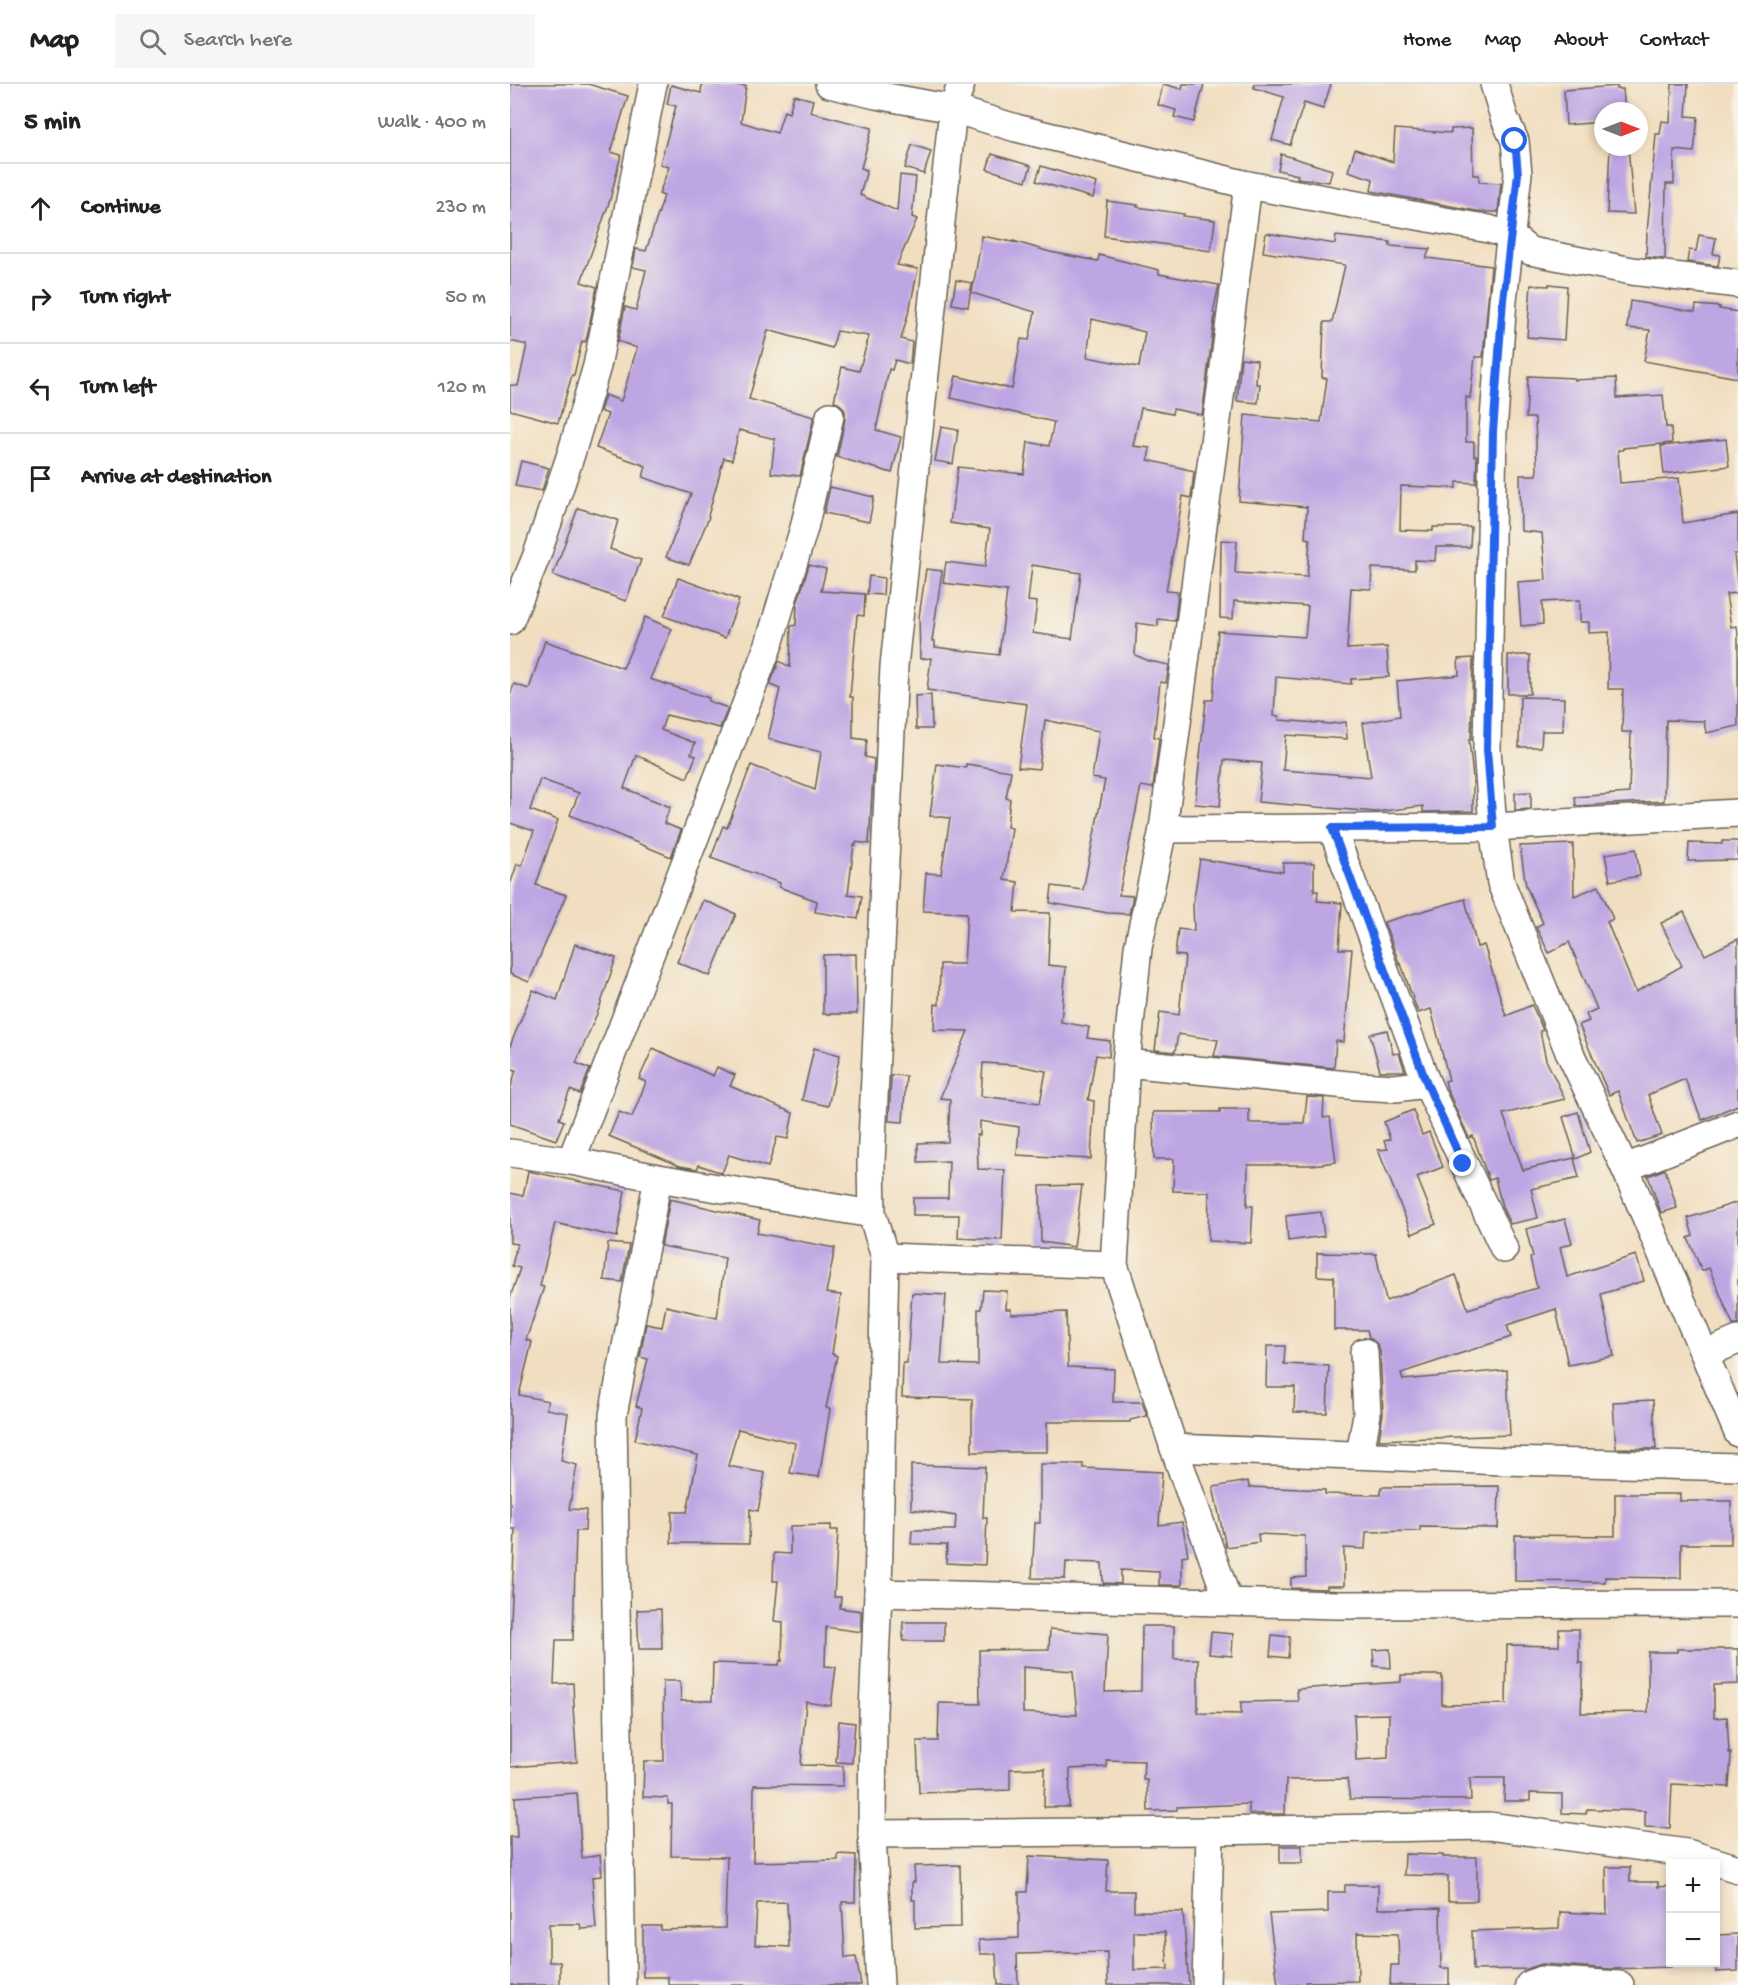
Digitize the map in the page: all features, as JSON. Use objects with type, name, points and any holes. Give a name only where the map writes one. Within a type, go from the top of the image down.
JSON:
[{"type":"street","points":[[510,621],[537,555],[571,454],[597,366],[653,84]]},
{"type":"street","points":[[829,84],[876,95],[957,96],[1016,128],[1248,185],[1489,229],[1511,236],[1530,251],[1632,271],[1738,284]]},
{"type":"street","points":[[1494,84],[1504,117],[1515,141],[1518,174],[1503,300],[1493,432],[1487,749],[1493,827],[1501,883],[1567,1047],[1625,1167],[1738,1433]]},
{"type":"street","points":[[880,1985],[872,1833],[885,1257],[872,1214],[872,1151],[894,666],[957,96]]},
{"type":"street","points":[[1228,1601],[1174,1448],[1114,1265],[1126,1063],[1138,948],[1163,829],[1248,185]]},
{"type":"street","points":[[571,1161],[769,644],[804,528],[830,416]]},
{"type":"street","points":[[1163,829],[1493,827],[1738,813]]},
{"type":"street","points":[[1332,828],[1427,1084],[1504,1249]]},
{"type":"street","points":[[1126,1063],[1358,1086],[1395,1088],[1427,1084]]},
{"type":"street","points":[[1625,1167],[1738,1124]]},
{"type":"street","points":[[510,1153],[571,1161],[872,1214]]},
{"type":"street","points":[[622,1985],[613,1415],[658,1178]]},
{"type":"street","points":[[885,1257],[1114,1265]]},
{"type":"street","points":[[1705,1354],[1738,1340]]},
{"type":"street","points":[[1360,1455],[1367,1414],[1364,1352]]},
{"type":"street","points":[[1174,1448],[1738,1467]]},
{"type":"street","points":[[878,1593],[1338,1605],[1738,1604]]},
{"type":"street","points":[[872,1833],[1210,1831],[1489,1826],[1687,1853],[1738,1869]]},
{"type":"street","points":[[1206,1985],[1210,1831]]},
{"type":"street","points":[[1529,1985],[1541,1980],[1620,1985]]},
{"type":"building","points":[[510,84],[588,84],[628,96],[611,152],[621,155],[610,200],[581,282],[597,287],[587,337],[585,342],[582,341],[574,375],[572,375],[558,423],[510,410],[510,385],[518,386],[527,345],[510,341]]},
{"type":"building","points":[[702,84],[746,86],[741,122],[777,133],[784,111],[789,113],[794,95],[813,100],[810,112],[872,128],[861,168],[867,170],[860,195],[897,211],[900,175],[916,177],[912,217],[917,219],[897,265],[918,269],[901,339],[912,342],[910,364],[895,360],[892,370],[889,369],[876,430],[901,437],[892,473],[837,457],[845,411],[834,401],[842,367],[859,371],[869,336],[837,331],[832,348],[768,330],[749,399],[814,417],[800,476],[771,473],[775,439],[739,430],[732,460],[724,458],[709,517],[689,565],[666,557],[691,494],[643,477],[646,466],[596,448],[608,414],[600,411],[605,395],[621,401],[637,348],[618,341],[625,307],[636,310],[646,270],[633,267],[636,249],[646,251],[664,196],[659,194],[669,167],[660,164],[676,106],[667,104],[671,85],[701,93]]},
{"type":"building","points":[[1163,84],[1182,89],[1183,84],[1204,84],[1194,122],[1174,117],[1176,110],[1158,105]]},
{"type":"building","points":[[1254,84],[1331,84],[1323,109],[1304,103],[1290,145],[1272,140],[1284,97],[1254,88]]},
{"type":"building","points":[[1672,84],[1688,84],[1686,116],[1698,117],[1694,152],[1674,150],[1674,184],[1666,184],[1665,259],[1646,257],[1656,134],[1660,134],[1662,121],[1670,122]]},
{"type":"building","points":[[1617,86],[1617,89],[1623,89],[1624,102],[1594,102],[1594,123],[1566,125],[1564,90]]},
{"type":"building","points":[[1472,128],[1473,175],[1479,175],[1479,182],[1501,183],[1498,212],[1482,212],[1371,191],[1373,179],[1348,171],[1355,149],[1393,162],[1395,129],[1451,133],[1451,129]]},
{"type":"building","points":[[912,145],[931,151],[924,174],[905,168]]},
{"type":"building","points":[[992,154],[1031,166],[1026,181],[987,169]]},
{"type":"building","points":[[1281,154],[1332,170],[1329,182],[1297,178],[1298,175],[1278,170]]},
{"type":"building","points":[[1610,156],[1629,156],[1634,214],[1607,213]]},
{"type":"building","points":[[1041,166],[1097,183],[1093,198],[1036,181]]},
{"type":"building","points":[[1107,201],[1215,220],[1211,251],[1104,236]]},
{"type":"building","points":[[1266,233],[1335,244],[1336,236],[1390,242],[1390,246],[1430,249],[1426,258],[1491,266],[1483,357],[1475,357],[1470,398],[1466,397],[1466,442],[1474,442],[1474,456],[1477,456],[1476,483],[1457,482],[1456,488],[1401,486],[1400,530],[1433,531],[1433,527],[1471,527],[1470,547],[1436,547],[1435,561],[1415,560],[1415,570],[1372,568],[1371,589],[1351,588],[1347,649],[1387,647],[1389,677],[1351,679],[1351,684],[1276,677],[1274,716],[1279,716],[1279,720],[1329,724],[1346,722],[1347,739],[1286,735],[1283,770],[1371,777],[1363,723],[1400,716],[1397,681],[1459,675],[1458,659],[1473,658],[1471,740],[1469,740],[1473,778],[1473,811],[1423,812],[1423,806],[1376,812],[1258,802],[1262,763],[1224,760],[1220,806],[1195,804],[1206,700],[1213,700],[1218,631],[1305,637],[1308,606],[1234,601],[1233,619],[1220,618],[1221,540],[1237,541],[1235,573],[1307,577],[1310,539],[1305,538],[1307,507],[1239,501],[1245,415],[1321,422],[1327,378],[1322,378],[1324,322],[1332,322],[1345,265],[1263,252]]},
{"type":"building","points":[[1699,235],[1716,238],[1713,254],[1720,255],[1718,266],[1687,262],[1689,250],[1696,251]]},
{"type":"building","points":[[982,236],[1098,261],[1099,255],[1159,270],[1159,274],[1219,285],[1213,313],[1215,314],[1202,415],[1173,409],[1172,414],[1141,408],[1133,446],[1150,448],[1148,460],[1194,471],[1191,498],[1183,496],[1166,591],[1178,592],[1175,621],[1158,619],[1158,626],[1137,623],[1135,655],[1149,661],[1169,665],[1166,683],[1160,682],[1154,737],[1159,738],[1153,788],[1141,786],[1119,895],[1133,896],[1129,914],[1108,913],[1050,903],[1052,886],[1083,890],[1105,780],[1092,778],[1099,731],[1045,720],[1039,769],[1018,767],[1027,704],[927,690],[931,658],[920,659],[919,617],[926,569],[942,571],[932,641],[935,641],[935,647],[999,655],[1007,591],[943,583],[946,562],[985,567],[990,529],[950,523],[958,467],[1024,474],[1028,442],[1049,446],[1054,422],[951,398],[956,376],[1012,389],[1021,339],[1029,340],[1035,312],[972,293]],"holes":[[[1092,319],[1145,332],[1139,367],[1087,357]],[[1032,565],[1081,573],[1072,639],[1033,633],[1037,602],[1028,601]]]},
{"type":"building","points":[[956,280],[972,283],[968,307],[952,304]]},
{"type":"building","points":[[1549,284],[1567,286],[1564,340],[1527,337],[1531,285],[1549,286]]},
{"type":"building","points":[[1630,301],[1695,312],[1696,305],[1720,307],[1719,309],[1738,312],[1738,378],[1644,361],[1650,330],[1627,328]]},
{"type":"building","points":[[1241,358],[1257,360],[1256,384],[1260,384],[1258,403],[1237,401]]},
{"type":"building","points":[[1528,376],[1574,378],[1574,380],[1616,378],[1617,398],[1663,395],[1666,427],[1671,427],[1672,443],[1618,450],[1620,483],[1679,478],[1683,523],[1738,514],[1738,554],[1734,554],[1738,593],[1726,594],[1731,627],[1737,626],[1738,635],[1738,726],[1706,733],[1704,721],[1666,720],[1664,801],[1576,806],[1575,797],[1629,793],[1631,732],[1622,732],[1623,689],[1608,689],[1609,632],[1589,633],[1589,622],[1580,622],[1580,600],[1542,602],[1543,624],[1521,626],[1518,582],[1546,580],[1542,533],[1521,531],[1520,475],[1536,475],[1537,469],[1535,418],[1526,418]]},
{"type":"building","points":[[941,427],[958,430],[953,464],[935,461]]},
{"type":"building","points":[[1726,439],[1729,466],[1664,474],[1661,446]]},
{"type":"building","points":[[521,461],[549,468],[542,491],[515,486]]},
{"type":"building","points":[[830,487],[874,497],[869,522],[824,513]]},
{"type":"building","points":[[578,508],[618,520],[610,549],[641,560],[626,601],[553,575]]},
{"type":"building","points":[[809,565],[826,569],[821,591],[865,594],[864,616],[857,615],[850,697],[853,697],[853,738],[867,740],[865,757],[874,759],[869,844],[856,842],[854,845],[848,894],[862,896],[858,919],[815,912],[817,901],[779,887],[780,883],[711,858],[723,826],[727,828],[751,765],[815,790],[821,752],[768,739],[780,689],[770,685],[779,661],[790,667],[791,626],[796,625],[797,604]]},
{"type":"building","points":[[869,576],[884,578],[883,595],[867,594]]},
{"type":"building","points":[[678,578],[739,600],[725,638],[664,616]]},
{"type":"building","points":[[645,617],[672,629],[650,679],[709,698],[708,701],[728,708],[720,728],[666,715],[661,730],[695,743],[691,754],[696,756],[687,778],[636,755],[624,788],[670,807],[664,823],[681,830],[671,857],[570,815],[579,793],[540,779],[530,810],[558,820],[536,885],[566,895],[529,982],[510,974],[510,885],[517,864],[522,865],[534,831],[510,823],[510,696],[514,684],[529,689],[545,641],[623,668]]},
{"type":"building","points":[[1508,655],[1530,655],[1530,694],[1508,694]]},
{"type":"building","points":[[931,695],[932,729],[916,729],[915,696]]},
{"type":"building","points":[[1520,697],[1564,698],[1563,731],[1542,731],[1541,747],[1519,747]]},
{"type":"building","points":[[937,764],[966,768],[966,764],[1011,771],[1006,798],[1010,799],[1007,827],[1012,828],[1004,880],[1018,882],[1015,912],[1050,913],[1048,965],[1066,967],[1061,1022],[1089,1027],[1087,1038],[1110,1041],[1109,1057],[1096,1055],[1088,1100],[1094,1101],[1091,1159],[1017,1155],[1019,1127],[980,1121],[980,1135],[977,1135],[978,1169],[1005,1170],[1002,1240],[958,1238],[959,1215],[913,1215],[913,1198],[948,1198],[949,1161],[918,1162],[918,1143],[948,1142],[950,1099],[940,1098],[968,1031],[934,1030],[935,1004],[939,1005],[940,964],[964,964],[967,913],[923,911],[926,873],[941,874],[950,818],[930,816]],"holes":[[[983,1063],[1015,1065],[1046,1071],[1040,1103],[981,1096]]]},
{"type":"building","points":[[1531,792],[1531,809],[1515,810],[1515,793]]},
{"type":"building","points":[[1722,841],[1738,841],[1738,860],[1688,861],[1689,843],[1722,844]]},
{"type":"building","points":[[1573,844],[1574,896],[1599,886],[1613,919],[1607,922],[1636,992],[1682,966],[1661,923],[1684,912],[1705,955],[1738,939],[1738,1105],[1702,1120],[1685,1079],[1648,1095],[1662,1135],[1637,1143],[1618,1091],[1609,1095],[1579,1025],[1589,1021],[1586,1014],[1597,1009],[1569,942],[1549,953],[1536,927],[1543,923],[1526,886],[1520,846]]},
{"type":"building","points":[[1636,849],[1640,876],[1610,881],[1605,854]]},
{"type":"building","points":[[1200,859],[1283,872],[1283,863],[1314,863],[1314,891],[1318,891],[1317,901],[1342,903],[1339,949],[1352,949],[1344,1042],[1336,1041],[1334,1068],[1214,1056],[1218,1040],[1178,1034],[1175,1052],[1155,1050],[1160,1012],[1179,1015],[1185,956],[1175,955],[1178,929],[1194,931],[1193,905]]},
{"type":"building","points":[[1465,899],[1477,947],[1484,945],[1506,1016],[1532,1005],[1543,1030],[1540,1031],[1546,1060],[1565,1099],[1503,1114],[1523,1170],[1574,1158],[1579,1178],[1531,1189],[1538,1218],[1510,1224],[1502,1207],[1495,1178],[1489,1180],[1473,1136],[1469,1138],[1447,1089],[1445,1081],[1449,1080],[1431,1009],[1418,1013],[1384,922]]},
{"type":"building","points":[[703,900],[736,914],[710,976],[677,962]]},
{"type":"building","points":[[575,944],[616,958],[599,1009],[576,1063],[590,1069],[580,1094],[570,1090],[559,1119],[564,1121],[556,1140],[510,1124],[510,1090],[516,1070],[510,1068],[510,1046],[533,990],[557,1000]]},
{"type":"building","points":[[856,954],[857,1014],[823,1014],[823,955]]},
{"type":"building","points":[[1387,1030],[1393,1054],[1399,1053],[1405,1071],[1380,1071],[1370,1034]]},
{"type":"building","points":[[653,1048],[713,1076],[717,1067],[735,1075],[730,1086],[793,1113],[788,1139],[777,1137],[768,1167],[729,1155],[722,1173],[699,1165],[697,1169],[680,1166],[609,1136],[619,1112],[632,1117],[646,1082],[639,1079]]},
{"type":"building","points":[[814,1048],[840,1055],[828,1106],[802,1100]]},
{"type":"building","points":[[891,1075],[906,1076],[903,1122],[889,1121]]},
{"type":"building","points":[[1307,1097],[1324,1098],[1323,1118],[1330,1117],[1336,1162],[1312,1165],[1248,1165],[1247,1206],[1253,1206],[1251,1243],[1208,1241],[1209,1192],[1173,1191],[1174,1159],[1154,1159],[1153,1112],[1220,1112],[1220,1109],[1249,1109],[1249,1123],[1304,1123]]},
{"type":"building","points":[[1413,1110],[1422,1135],[1429,1132],[1443,1167],[1417,1177],[1436,1224],[1412,1234],[1378,1150],[1388,1149],[1384,1141],[1390,1139],[1384,1122]]},
{"type":"building","points":[[1578,1112],[1590,1152],[1576,1159],[1563,1117]]},
{"type":"building","points":[[1665,1169],[1677,1208],[1661,1213],[1648,1176]]},
{"type":"building","points":[[528,1171],[625,1191],[617,1237],[555,1223],[540,1286],[544,1287],[526,1340],[532,1342],[519,1395],[548,1401],[546,1409],[568,1413],[561,1461],[577,1465],[569,1509],[586,1510],[585,1531],[576,1531],[573,1640],[556,1640],[554,1684],[573,1683],[577,1762],[510,1767],[510,1643],[515,1529],[510,1529],[510,1298],[520,1268],[512,1266],[517,1244],[510,1243],[510,1193],[523,1196]]},
{"type":"building","points":[[1082,1185],[1074,1247],[1041,1242],[1040,1186]]},
{"type":"building","points":[[670,1199],[760,1220],[757,1233],[835,1248],[826,1293],[841,1295],[832,1354],[837,1356],[826,1408],[830,1409],[819,1477],[790,1473],[795,1443],[738,1429],[728,1466],[765,1473],[758,1511],[750,1509],[749,1544],[671,1543],[672,1512],[687,1512],[698,1455],[635,1440],[642,1408],[636,1406],[648,1359],[640,1357],[646,1324],[662,1327],[666,1306],[717,1318],[725,1258],[661,1246]]},
{"type":"building","points":[[1738,1202],[1738,1325],[1733,1325],[1709,1268],[1702,1271],[1688,1238],[1693,1236],[1688,1218]]},
{"type":"building","points":[[1321,1212],[1324,1236],[1288,1241],[1286,1216]]},
{"type":"building","points":[[1565,1219],[1572,1243],[1560,1247],[1567,1277],[1636,1255],[1644,1281],[1601,1294],[1614,1356],[1568,1365],[1556,1309],[1507,1325],[1511,1337],[1401,1373],[1403,1380],[1507,1370],[1510,1435],[1379,1440],[1383,1413],[1380,1351],[1377,1344],[1369,1337],[1367,1330],[1334,1330],[1334,1277],[1317,1276],[1317,1253],[1376,1254],[1386,1301],[1456,1275],[1468,1309],[1537,1288],[1526,1229]]},
{"type":"building","points":[[608,1243],[629,1245],[622,1282],[604,1280]]},
{"type":"building","points":[[983,1290],[1007,1291],[1006,1309],[1011,1309],[1011,1314],[1066,1312],[1068,1367],[1114,1369],[1113,1402],[1142,1402],[1147,1416],[1130,1420],[1130,1422],[1047,1422],[1047,1452],[972,1452],[972,1399],[902,1397],[903,1363],[907,1363],[912,1293],[946,1295],[941,1364],[978,1365],[978,1309],[981,1309]]},
{"type":"building","points":[[1267,1346],[1285,1346],[1284,1364],[1329,1366],[1327,1413],[1294,1412],[1295,1387],[1266,1387]]},
{"type":"building","points":[[1653,1400],[1656,1449],[1616,1448],[1613,1402]]},
{"type":"building","points":[[1040,1464],[1083,1464],[1083,1468],[1162,1472],[1159,1525],[1182,1522],[1188,1555],[1182,1556],[1182,1585],[1159,1585],[1159,1572],[1121,1570],[1121,1584],[1103,1583],[1102,1563],[1066,1562],[1065,1579],[1032,1578],[1035,1523],[1040,1523]]},
{"type":"building","points":[[911,1465],[985,1467],[983,1518],[987,1518],[985,1565],[946,1563],[947,1545],[911,1544],[912,1530],[955,1530],[956,1516],[911,1509]]},
{"type":"building","points":[[1248,1481],[1249,1487],[1325,1490],[1325,1494],[1381,1495],[1381,1487],[1499,1486],[1498,1528],[1420,1527],[1420,1531],[1366,1532],[1365,1549],[1344,1548],[1344,1586],[1327,1586],[1327,1589],[1291,1588],[1291,1578],[1306,1577],[1305,1536],[1258,1534],[1259,1542],[1226,1547],[1213,1487]]},
{"type":"building","points":[[1615,1494],[1680,1494],[1680,1501],[1731,1501],[1731,1544],[1681,1544],[1681,1578],[1605,1577],[1605,1582],[1515,1581],[1515,1535],[1615,1536]]},
{"type":"building","points":[[831,1525],[831,1530],[838,1530],[834,1597],[841,1597],[840,1608],[861,1611],[861,1632],[826,1627],[825,1666],[836,1667],[831,1706],[806,1702],[801,1765],[843,1766],[843,1786],[754,1785],[753,1862],[838,1860],[838,1854],[856,1855],[855,1902],[842,1902],[845,1958],[856,1957],[861,1985],[668,1985],[668,1977],[643,1977],[643,1926],[661,1926],[661,1930],[725,1928],[727,1857],[671,1856],[672,1804],[668,1804],[668,1798],[643,1797],[644,1761],[664,1761],[663,1681],[680,1681],[681,1701],[712,1701],[713,1663],[779,1665],[780,1660],[782,1661],[783,1622],[774,1621],[778,1581],[773,1581],[774,1553],[790,1554],[790,1526]],"holes":[[[787,1902],[789,1947],[755,1945],[757,1903]]]},
{"type":"building","points":[[661,1609],[662,1649],[639,1649],[637,1610]]},
{"type":"building","points":[[903,1622],[944,1622],[944,1641],[903,1641]]},
{"type":"building","points":[[1142,1626],[1174,1626],[1174,1659],[1198,1659],[1198,1713],[1241,1714],[1241,1702],[1298,1701],[1297,1689],[1401,1682],[1401,1675],[1442,1675],[1442,1705],[1506,1704],[1507,1645],[1559,1646],[1559,1629],[1579,1629],[1579,1663],[1583,1663],[1581,1713],[1648,1712],[1648,1652],[1677,1652],[1677,1649],[1738,1649],[1738,1684],[1714,1685],[1714,1718],[1727,1717],[1729,1753],[1731,1753],[1729,1787],[1672,1784],[1670,1828],[1645,1827],[1645,1811],[1587,1809],[1586,1814],[1562,1813],[1562,1794],[1530,1793],[1530,1801],[1504,1801],[1505,1778],[1470,1778],[1471,1800],[1350,1799],[1347,1779],[1286,1780],[1285,1814],[1249,1814],[1249,1804],[1177,1807],[1177,1810],[1148,1811],[1147,1780],[1143,1780],[1144,1761],[1106,1760],[1107,1767],[1070,1769],[1069,1807],[1044,1807],[1045,1768],[1010,1769],[1010,1790],[919,1793],[917,1741],[938,1741],[939,1703],[980,1704],[979,1650],[1049,1649],[1050,1629],[1108,1634],[1105,1692],[1141,1691]],"holes":[[[1023,1667],[1073,1671],[1077,1715],[1023,1713]],[[1389,1714],[1388,1758],[1356,1760],[1354,1715]]]},
{"type":"building","points":[[1211,1632],[1233,1634],[1232,1656],[1209,1654]]},
{"type":"building","points":[[1272,1635],[1290,1637],[1288,1658],[1270,1656]]},
{"type":"building","points":[[1390,1649],[1391,1668],[1374,1666],[1373,1650]]},
{"type":"building","points":[[839,1721],[855,1723],[852,1763],[836,1762]]},
{"type":"building","points":[[577,1793],[582,1858],[600,1855],[602,1876],[592,1877],[596,1928],[581,1929],[580,1924],[549,1924],[549,1962],[560,1962],[560,1985],[510,1985],[510,1837],[517,1837],[515,1797]]},
{"type":"building","points":[[1280,1846],[1302,1846],[1302,1863],[1280,1863]]},
{"type":"building","points":[[1405,1854],[1477,1857],[1477,1901],[1448,1901],[1448,1876],[1404,1875]]},
{"type":"building","points":[[1029,1856],[1108,1860],[1106,1891],[1134,1891],[1134,1911],[1183,1912],[1189,1985],[1108,1985],[1107,1952],[1017,1954],[1018,1985],[998,1985],[996,1954],[980,1954],[979,1940],[1019,1938],[1019,1892],[1027,1892]],"holes":[[[1134,1932],[1165,1932],[1168,1969],[1134,1970]]]},
{"type":"building","points":[[960,1865],[961,1927],[915,1928],[915,1900],[912,1900],[912,1882],[915,1882],[914,1866]]},
{"type":"building","points":[[1606,1867],[1630,1867],[1630,1882],[1658,1882],[1658,1887],[1666,1886],[1666,1967],[1671,1967],[1612,1969],[1542,1964],[1527,1969],[1473,1970],[1472,1931],[1559,1928],[1560,1912],[1607,1914]]},
{"type":"building","points":[[1345,1885],[1378,1885],[1378,1909],[1440,1908],[1441,1968],[1449,1968],[1449,1985],[1390,1985],[1391,1965],[1399,1965],[1398,1934],[1357,1933],[1358,1981],[1278,1985],[1269,1914],[1328,1912],[1328,1892],[1345,1892]]},
{"type":"building","points":[[1738,1934],[1738,1971],[1716,1972],[1716,1967],[1720,1967],[1720,1935]]},
{"type":"route","points":[[1463,1164],[1427,1084],[1332,828],[1493,827],[1487,749],[1493,432],[1503,300],[1518,174],[1515,141]]}]
